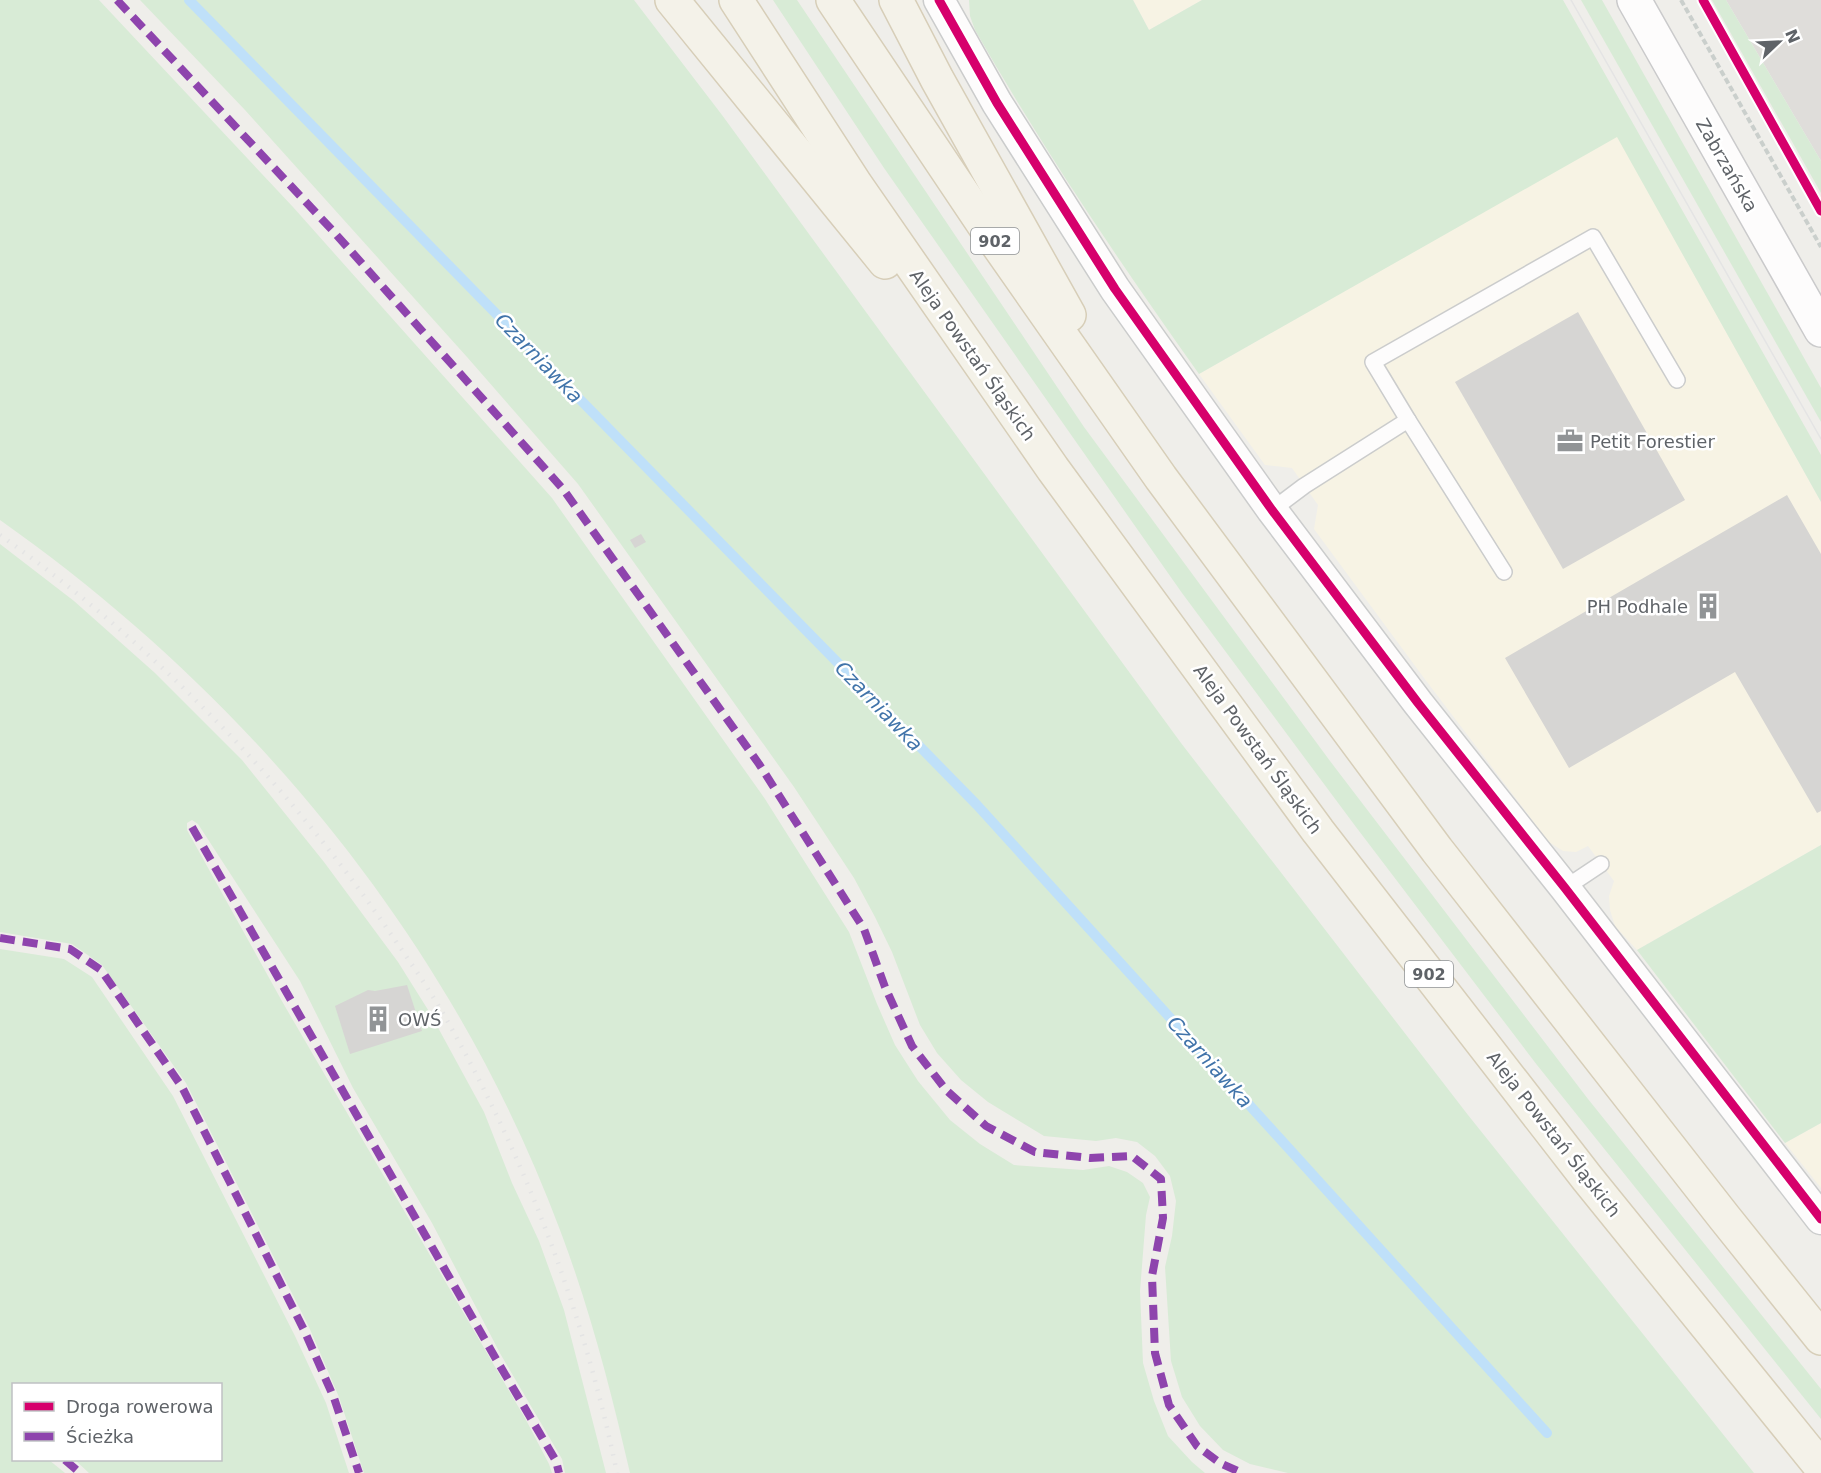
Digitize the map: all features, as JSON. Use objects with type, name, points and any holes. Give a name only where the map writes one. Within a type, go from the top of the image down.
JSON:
[{"type":"main road","points":[[672,0],[1053,469]]},
{"type":"main road","name":"Aleja Powstań Śląskich","points":[[736,0],[856,185],[1053,469],[1318,831],[1587,1178],[1821,1467]]},
{"type":"main road","name":"902","points":[[833,0],[986,228],[1161,478],[1437,850],[1821,1338]]},
{"type":"main road","points":[[896,0],[937,79],[1161,478]]},
{"type":"main road","name":"Zabrzańska","points":[[1634,0],[1821,330]]},
{"type":"street","points":[[939,0],[997,103],[1115,289],[1272,510],[1418,703],[1565,888],[1821,1219]]},
{"type":"lane","points":[[1504,572],[1373,362],[1593,237],[1677,380]]},
{"type":"lane","points":[[1272,510],[1304,486],[1408,420]]},
{"type":"lane","points":[[1565,888],[1601,864]]},
{"type":"path","points":[[1681,0],[1821,247]]},
{"type":"shaded area","points":[[1133,0],[1202,0],[1149,30]]},
{"type":"shaded area","points":[[1726,0],[1821,0],[1821,161]]},
{"type":"shaded area","points":[[1617,136],[1821,502],[1821,845],[1637,950],[1615,926],[1609,896],[1614,881],[1588,846],[1576,852],[1563,851],[1549,842],[1314,529],[1318,505],[1292,468],[1265,465],[1199,374]]},
{"type":"shaded area","points":[[1821,1123],[1821,1188],[1785,1143]]},
{"type":"green space","points":[[0,0],[99,0],[293,207],[552,498],[765,799],[849,932],[895,1045],[918,1081],[950,1120],[980,1144],[1014,1165],[1083,1170],[1109,1166],[1127,1172],[1143,1183],[1150,1197],[1146,1215],[1140,1291],[1143,1363],[1154,1401],[1168,1436],[1205,1473],[630,1473],[599,1350],[560,1230],[515,1124],[462,1022],[402,925],[334,833],[259,746],[178,665],[92,589],[0,520]]},
{"type":"green space","points":[[140,0],[634,0],[722,115],[1181,743],[1468,1115],[1754,1473],[1288,1473],[1250,1464],[1223,1450],[1200,1426],[1182,1397],[1171,1361],[1165,1267],[1172,1236],[1176,1201],[1170,1176],[1155,1156],[1137,1142],[1116,1138],[1096,1141],[1044,1136],[988,1102],[961,1080],[937,1053],[920,1025],[892,952],[854,878],[794,787],[578,484],[245,110]]},
{"type":"green space","points":[[773,0],[797,0],[1084,427],[1330,761],[1588,1099],[1821,1389],[1821,1419],[1537,1065],[1182,593],[884,168]]},
{"type":"green space","points":[[969,0],[1133,0],[1149,30],[1202,0],[1563,0],[1821,455],[1821,502],[1617,137],[1199,374],[1111,248],[1055,162],[975,30],[970,16]]},
{"type":"green space","points":[[1581,0],[1602,0],[1821,388],[1821,422]]},
{"type":"green space","points":[[1712,0],[1726,0],[1821,161],[1821,193]]},
{"type":"green space","points":[[0,544],[74,601],[155,673],[242,760],[324,862],[398,962],[430,1013],[484,1112],[512,1183],[539,1241],[564,1310],[606,1473],[565,1473],[562,1459],[501,1355],[432,1223],[353,1088],[300,981],[198,824],[192,820],[187,823],[187,830],[283,1003],[526,1420],[552,1473],[364,1473],[339,1397],[309,1327],[186,1083],[102,965],[72,944],[0,932]]},
{"type":"green space","points":[[1821,845],[1821,1123],[1785,1143],[1637,950]]},
{"type":"green space","points":[[0,949],[64,959],[92,977],[173,1096],[295,1336],[326,1403],[349,1473],[89,1473],[76,1461],[222,1461],[222,1383],[12,1383],[12,1461],[50,1461],[65,1473],[0,1473]]},
{"type":"building","name":"Petit Forestier","points":[[1578,312],[1685,500],[1563,569],[1455,382]]},
{"type":"building","name":"PH Podhale","points":[[1787,495],[1821,554],[1821,811],[1817,813],[1735,672],[1569,768],[1505,658]]},
{"type":"building","points":[[641,534],[646,542],[635,548],[630,540]]},
{"type":"building","name":"OWŚ","points":[[407,985],[422,1031],[350,1054],[335,1006],[368,990],[375,991]]},
{"type":"waterway","name":"Czarniawka","points":[[189,0],[977,805],[1547,1433]]},
{"type":"tram line","points":[[1571,0],[1821,439]]},
{"type":"railway","points":[[0,535],[108,619],[159,665],[256,763],[343,869],[421,977],[471,1064],[499,1120],[548,1235],[587,1353],[617,1473]]},
{"type":"marked path","points":[[117,0],[333,231],[563,489],[759,764],[864,929],[885,987],[912,1046],[946,1090],[986,1126],[1035,1152],[1090,1158],[1132,1156],[1161,1179],[1163,1218],[1152,1276],[1155,1353],[1169,1405],[1197,1446],[1220,1463],[1242,1473]]},
{"type":"marked path","points":[[192,827],[556,1461],[559,1473]]},
{"type":"marked path","points":[[0,938],[70,949],[101,970],[182,1087],[304,1330],[334,1398],[359,1473]]},
{"type":"marked path","points":[[66,1461],[80,1473]]},
{"type":"cycle path","points":[[939,0],[997,103],[1115,289],[1272,510],[1418,703],[1565,888],[1821,1219]]},
{"type":"cycle path","points":[[1703,0],[1821,211]]},
{"type":"place","name":"Petit Forestier","points":[[1570,441]]},
{"type":"place","name":"PH Podhale","points":[[1708,606]]},
{"type":"place","name":"OWŚ","points":[[378,1019]]}]
